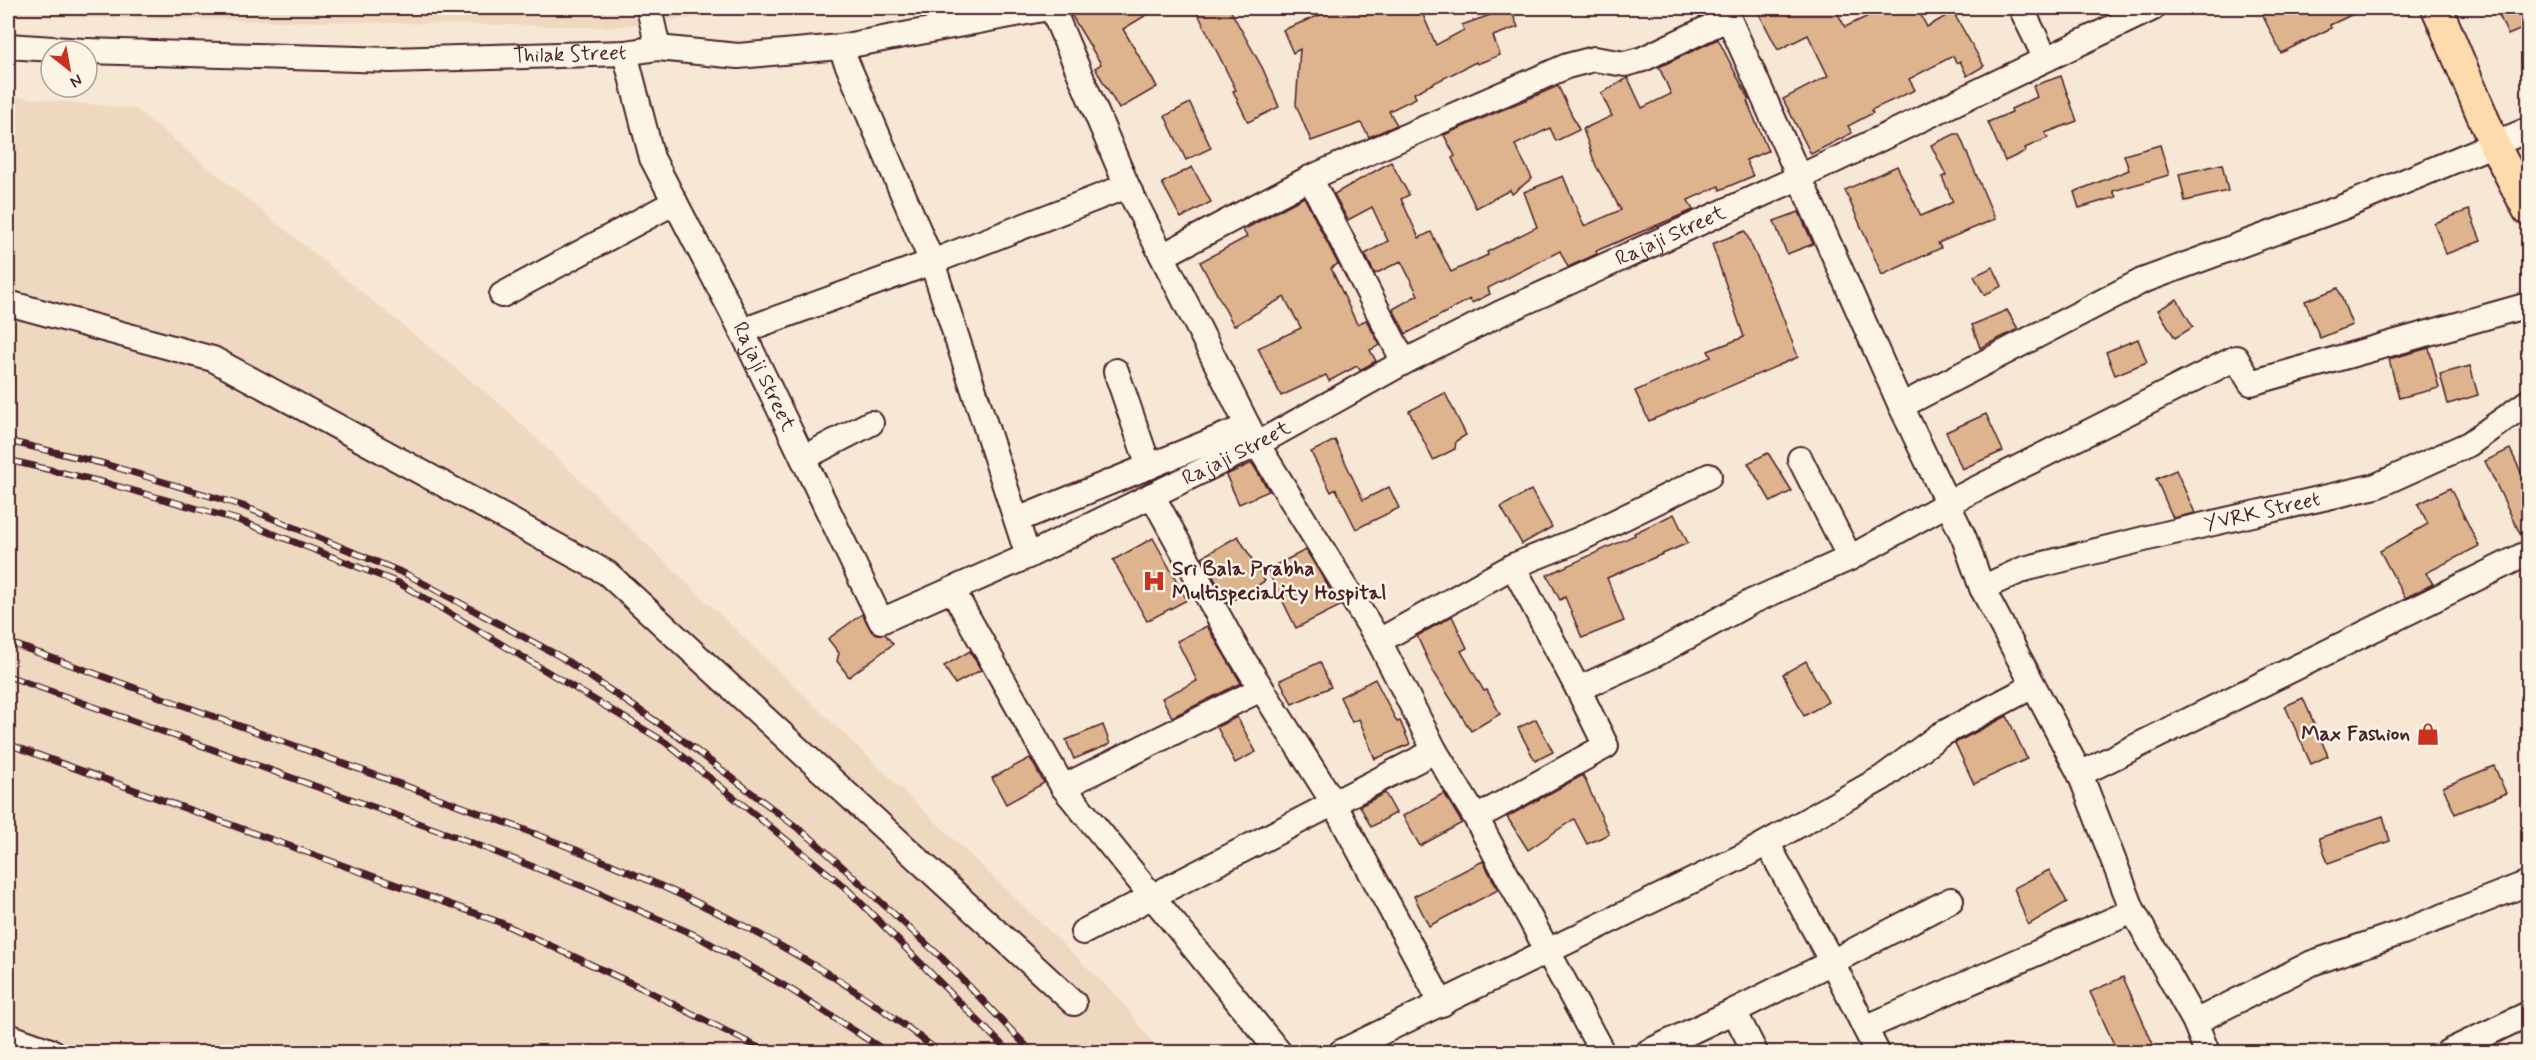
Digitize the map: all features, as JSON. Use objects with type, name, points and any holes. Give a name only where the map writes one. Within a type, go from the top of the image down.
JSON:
[{"type":"main road","points":[[2438,8],[2495,146],[2529,210]]},
{"type":"street","points":[[649,8],[658,48]]},
{"type":"street","points":[[1050,8],[1127,186],[1164,255],[1253,435],[1379,641],[1435,751],[1476,819],[1602,1053]]},
{"type":"street","name":"Thilak Street","points":[[99,51],[391,60],[625,53],[658,48],[738,56],[840,47],[944,18],[1050,8]]},
{"type":"street","points":[[2021,8],[2046,59]]},
{"type":"street","name":"Rajaji Street","points":[[625,53],[652,158],[742,331],[881,621],[953,591],[1152,495],[1253,435],[1501,313],[1800,177],[2154,8]]},
{"type":"street","points":[[1164,255],[1310,178],[1567,66],[1594,60],[1625,64],[1643,59],[1727,13],[1901,406],[1948,503],[1982,588],[2080,774],[2133,911],[2195,1022],[2207,1053]]},
{"type":"street","points":[[8,46],[39,48]]},
{"type":"street","points":[[840,47],[932,262],[1028,556]]},
{"type":"street","points":[[1901,406],[2142,281],[2343,207],[2529,130]]},
{"type":"street","points":[[1310,178],[1404,362]]},
{"type":"street","points":[[742,331],[932,262],[1127,186]]},
{"type":"street","points":[[502,295],[675,202]]},
{"type":"street","points":[[8,303],[213,359],[607,573],[1074,1003]]},
{"type":"street","points":[[1578,689],[1656,654],[1751,602],[1850,558],[1948,503],[2236,358],[2251,382],[2529,305]]},
{"type":"street","points":[[1116,371],[1149,467]]},
{"type":"street","name":"YVRK Street","points":[[1982,588],[2024,569],[2156,536],[2376,486],[2469,444],[2529,402]]},
{"type":"street","points":[[803,458],[871,423]]},
{"type":"street","points":[[1017,520],[1149,467],[1253,435]]},
{"type":"street","points":[[1800,459],[1850,558]]},
{"type":"street","points":[[1379,641],[1514,566],[1578,540],[1709,476]]},
{"type":"street","points":[[1152,495],[1261,689],[1333,802],[1442,1004]]},
{"type":"street","points":[[2080,774],[2529,553]]},
{"type":"street","points":[[1476,819],[1605,746],[1514,566]]},
{"type":"street","points":[[953,591],[1063,788],[1279,1053]]},
{"type":"street","points":[[1341,1053],[1767,843],[1882,778],[1940,735],[2033,686]]},
{"type":"street","points":[[1063,788],[1261,689]]},
{"type":"street","points":[[1083,932],[1435,751]]},
{"type":"street","points":[[1767,843],[1833,962],[1877,1053]]},
{"type":"street","points":[[2195,1022],[2312,963],[2403,932],[2529,884]]},
{"type":"street","points":[[1648,1053],[1833,962],[1952,900]]},
{"type":"street","points":[[1865,1028],[2133,911]]},
{"type":"street","points":[[1734,1011],[1755,1053]]},
{"type":"street","points":[[2448,1053],[2529,1014]]},
{"type":"street","points":[[8,1036],[53,1053]]},
{"type":"shaded area","points":[[8,8],[777,8],[612,27],[8,16]]},
{"type":"shaded area","points":[[8,96],[136,109],[507,410],[1121,1000],[1159,1052],[8,1052]]},
{"type":"building","points":[[1067,8],[1158,8],[1123,29],[1157,87],[1119,109],[1095,68],[1101,64]]},
{"type":"building","points":[[1195,8],[1229,8],[1263,69],[1279,107],[1248,122],[1233,91],[1236,90]]},
{"type":"building","points":[[1337,8],[1420,8],[1436,45],[1464,30],[1462,25],[1510,8],[1518,27],[1493,36],[1500,55],[1477,64],[1476,62],[1414,93],[1416,98],[1389,111],[1397,125],[1369,137],[1361,123],[1311,141],[1296,105],[1300,49],[1293,53],[1283,30]]},
{"type":"building","points":[[1756,8],[1835,8],[1845,27],[1885,8],[1917,8],[1927,27],[1953,12],[1984,66],[1967,76],[1960,61],[1956,63],[1953,56],[1909,79],[1915,90],[1871,110],[1873,113],[1848,126],[1852,133],[1811,154],[1783,99],[1828,76],[1808,35],[1778,50]]},
{"type":"building","points":[[2259,8],[2366,8],[2330,25],[2331,28],[2281,53]]},
{"type":"building","points":[[2496,8],[2529,8],[2529,26],[2508,35]]},
{"type":"building","points":[[1718,39],[1749,100],[1747,101],[1768,151],[1746,160],[1753,176],[1720,190],[1719,186],[1688,200],[1693,210],[1596,251],[1597,254],[1568,267],[1560,251],[1488,288],[1490,294],[1472,303],[1470,299],[1406,334],[1393,309],[1418,295],[1401,261],[1375,274],[1365,254],[1388,241],[1372,207],[1348,220],[1334,194],[1391,162],[1409,195],[1401,199],[1419,238],[1431,232],[1451,272],[1488,255],[1487,252],[1537,227],[1524,192],[1563,176],[1584,226],[1621,210],[1596,166],[1583,129],[1612,116],[1601,93],[1628,78],[1642,108],[1671,94],[1659,67]]},
{"type":"building","points":[[2061,76],[2077,121],[2045,133],[2048,138],[2025,148],[2026,151],[2005,161],[1988,122],[2012,112],[2011,109],[2037,97],[2033,86]]},
{"type":"building","points":[[1558,86],[1579,130],[1556,141],[1550,128],[1515,145],[1532,178],[1512,194],[1510,190],[1476,208],[1452,158],[1455,156],[1444,135]]},
{"type":"building","points":[[1190,103],[1211,148],[1186,160],[1165,116]]},
{"type":"building","points":[[1959,134],[1995,219],[1938,243],[1941,248],[1882,275],[1845,190],[1897,166],[1921,216],[1953,202],[1942,177],[1946,175],[1931,145]]},
{"type":"building","points":[[2160,145],[2169,175],[2113,191],[2116,197],[2079,208],[2074,192],[2129,170],[2124,155]]},
{"type":"building","points":[[2222,164],[2228,191],[2185,201],[2179,174]]},
{"type":"building","points":[[1192,167],[1211,202],[1181,218],[1162,183]]},
{"type":"building","points":[[1304,197],[1338,264],[1331,268],[1357,324],[1366,320],[1380,345],[1370,350],[1376,361],[1360,370],[1357,366],[1329,381],[1326,375],[1281,396],[1258,348],[1301,328],[1284,297],[1234,326],[1200,262],[1247,237],[1243,230]]},
{"type":"building","points":[[2469,210],[2481,241],[2446,254],[2434,223]]},
{"type":"building","points":[[1799,212],[1813,244],[1787,254],[1774,221]]},
{"type":"building","points":[[1745,231],[1777,302],[1798,357],[1649,421],[1635,391],[1711,357],[1708,351],[1744,337],[1712,244]]},
{"type":"building","points":[[1993,267],[2002,286],[1984,295],[1974,276]]},
{"type":"building","points":[[2338,288],[2352,325],[2320,338],[2305,301]]},
{"type":"building","points":[[2177,299],[2193,327],[2175,338],[2158,310]]},
{"type":"building","points":[[2007,310],[2018,329],[1980,348],[1972,325]]},
{"type":"building","points":[[2138,339],[2147,362],[2115,375],[2106,352]]},
{"type":"building","points":[[2429,348],[2439,388],[2399,398],[2389,359]]},
{"type":"building","points":[[2470,366],[2478,395],[2448,404],[2440,374]]},
{"type":"building","points":[[1445,393],[1466,435],[1456,441],[1455,449],[1433,460],[1409,411]]},
{"type":"building","points":[[1986,414],[2003,451],[1962,469],[1946,432]]},
{"type":"building","points":[[1335,440],[1363,500],[1389,487],[1399,508],[1356,529],[1336,489],[1331,492],[1311,452]]},
{"type":"building","points":[[2510,449],[2529,489],[2529,539],[2523,540],[2485,461]]},
{"type":"building","points":[[1768,453],[1792,491],[1771,502],[1748,463]]},
{"type":"building","points":[[1252,463],[1269,491],[1239,504],[1226,475]]},
{"type":"building","points":[[2176,470],[2195,513],[2173,518],[2156,479]]},
{"type":"building","points":[[2450,488],[2479,546],[2426,573],[2433,584],[2405,598],[2380,551],[2428,524],[2418,504]]},
{"type":"building","points":[[1531,490],[1552,527],[1522,544],[1501,507]]},
{"type":"building","points":[[1674,514],[1688,543],[1607,578],[1624,621],[1582,638],[1565,597],[1560,600],[1547,575],[1635,535],[1634,533]]},
{"type":"building","points":[[1238,536],[1265,581],[1228,603],[1202,557]]},
{"type":"building","points":[[1153,538],[1187,600],[1147,621],[1113,560]]},
{"type":"building","points":[[1306,550],[1340,606],[1296,628],[1267,569]]},
{"type":"building","points":[[862,614],[872,632],[885,634],[893,644],[849,677],[837,661],[839,653],[828,639]]},
{"type":"building","points":[[1452,616],[1467,648],[1461,651],[1500,714],[1471,731],[1433,671],[1417,636]]},
{"type":"building","points":[[1207,626],[1241,683],[1172,717],[1162,698],[1197,681],[1177,641]]},
{"type":"building","points":[[970,651],[981,670],[955,684],[944,666]]},
{"type":"building","points":[[1806,661],[1828,702],[1804,716],[1783,674]]},
{"type":"building","points":[[1320,662],[1331,687],[1292,704],[1280,680]]},
{"type":"building","points":[[1375,679],[1397,722],[1400,721],[1410,744],[1375,759],[1359,719],[1352,722],[1340,697]]},
{"type":"building","points":[[2303,698],[2328,756],[2311,764],[2285,706]]},
{"type":"building","points":[[2007,716],[2027,759],[1974,784],[1955,743]]},
{"type":"building","points":[[1237,717],[1256,752],[1235,763],[1217,727]]},
{"type":"building","points":[[1536,719],[1553,752],[1535,761],[1518,728]]},
{"type":"building","points":[[1103,725],[1110,744],[1074,759],[1066,740]]},
{"type":"building","points":[[1030,758],[1044,783],[1006,804],[992,778]]},
{"type":"building","points":[[2494,766],[2506,793],[2455,814],[2443,787]]},
{"type":"building","points":[[1583,775],[1609,834],[1587,844],[1574,819],[1528,850],[1507,817]]},
{"type":"building","points":[[1385,793],[1396,813],[1371,827],[1360,806]]},
{"type":"building","points":[[1444,793],[1462,823],[1420,846],[1403,816]]},
{"type":"building","points":[[2383,816],[2390,841],[2328,863],[2319,838]]},
{"type":"building","points":[[1483,861],[1498,890],[1429,926],[1414,896]]},
{"type":"building","points":[[2049,870],[2067,902],[2028,925],[2014,888]]},
{"type":"building","points":[[2123,977],[2157,1053],[2118,1053],[2090,992]]},
{"type":"railway","points":[[8,441],[105,464],[243,506],[408,575],[561,657],[676,735],[812,839],[942,958],[1032,1052]]},
{"type":"railway","points":[[8,460],[106,483],[238,520],[399,583],[665,742],[846,888],[1009,1052]]},
{"type":"railway","points":[[8,642],[462,807],[606,862],[744,926],[811,963],[876,1005],[939,1052]]},
{"type":"railway","points":[[8,676],[462,839],[590,889],[695,935],[790,989],[887,1052]]},
{"type":"railway","points":[[8,744],[499,922],[644,989],[767,1052]]},
{"type":"place","name":"Sri Bala Prabha Multispeciality Hospital","points":[[1154,581]]},
{"type":"place","name":"Max Fashion","points":[[2428,734]]}]
